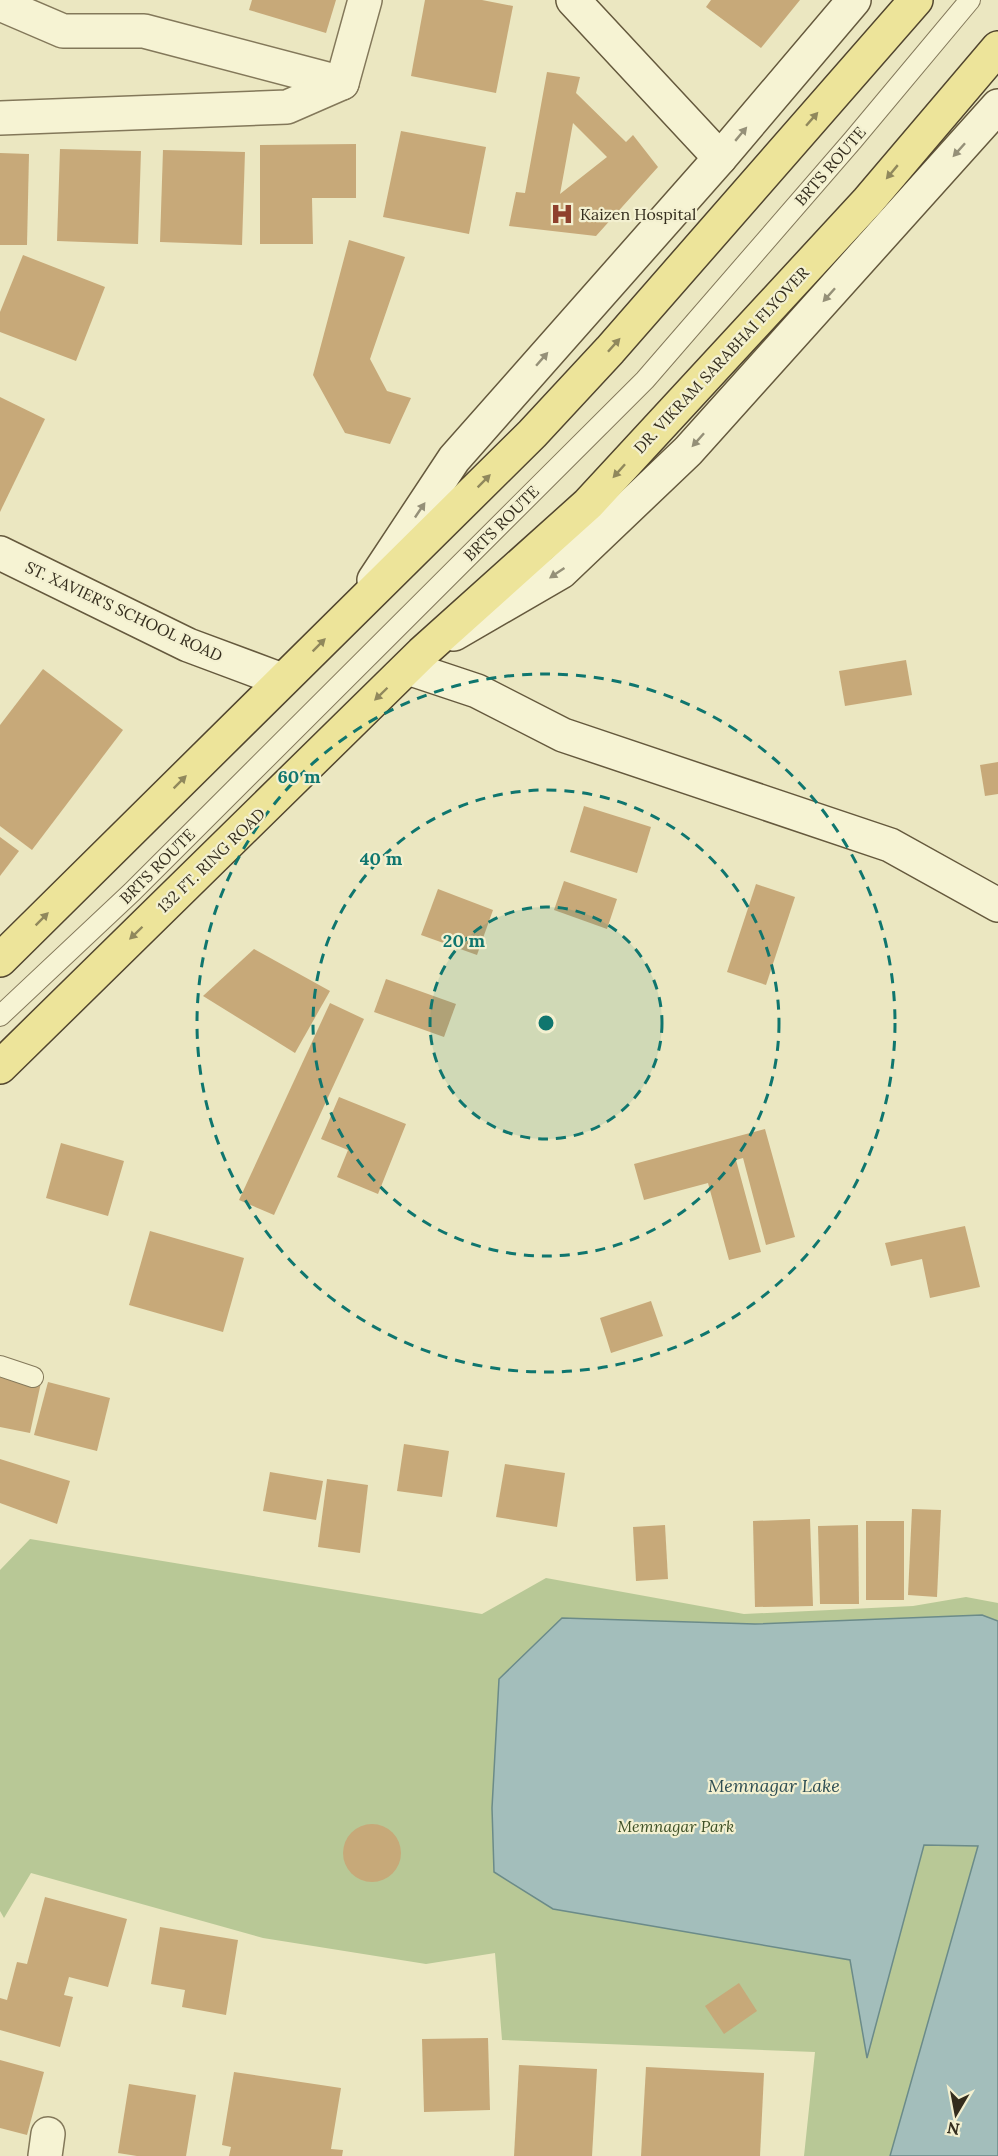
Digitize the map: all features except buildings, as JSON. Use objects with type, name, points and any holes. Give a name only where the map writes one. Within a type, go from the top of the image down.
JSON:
[{"type":"main road","points":[[0,960],[532,434],[610,350],[916,0]]},
{"type":"main road","name":"DR. VIKRAM SARABHAI FLYOVER","points":[[415,660],[588,504],[868,201],[998,48]]},
{"type":"main road","name":"132 FT. RING ROAD","points":[[0,1067],[415,660]]},
{"type":"street","points":[[342,83],[365,0]]},
{"type":"street","points":[[573,0],[720,158]]},
{"type":"street","points":[[353,611],[454,459],[720,158],[854,0]]},
{"type":"street","points":[[0,4],[63,31],[144,31],[342,83]]},
{"type":"street","points":[[0,118],[287,107],[342,83]]},
{"type":"street","points":[[415,660],[561,572],[688,451],[998,106]]},
{"type":"street","name":"ST. XAVIER'S SCHOOL ROAD","points":[[0,553],[188,645],[282,681]]},
{"type":"street","points":[[415,660],[563,735],[890,844],[998,905]]},
{"type":"lane","name":"BRTS ROUTE","points":[[0,1016],[132,891],[645,380],[853,141],[970,0]]},
{"type":"lane","points":[[0,1366],[33,1377]]},
{"type":"green space","name":"Memnagar Park","points":[[30,1539],[482,1614],[546,1578],[744,1614],[913,1606],[966,1597],[998,1603],[998,2156],[804,2156],[815,2052],[502,2040],[495,1953],[426,1964],[263,1938],[31,1873],[4,1918],[0,1911],[0,1570]]},
{"type":"water","name":"Memnagar Lake","points":[[982,1615],[998,1621],[998,2156],[890,2156],[978,1846],[924,1845],[867,2058],[850,1960],[553,1909],[494,1872],[492,1808],[499,1679],[562,1618],[755,1624]]},
{"type":"place","name":"Kaizen Hospital","points":[[562,214]]}]
